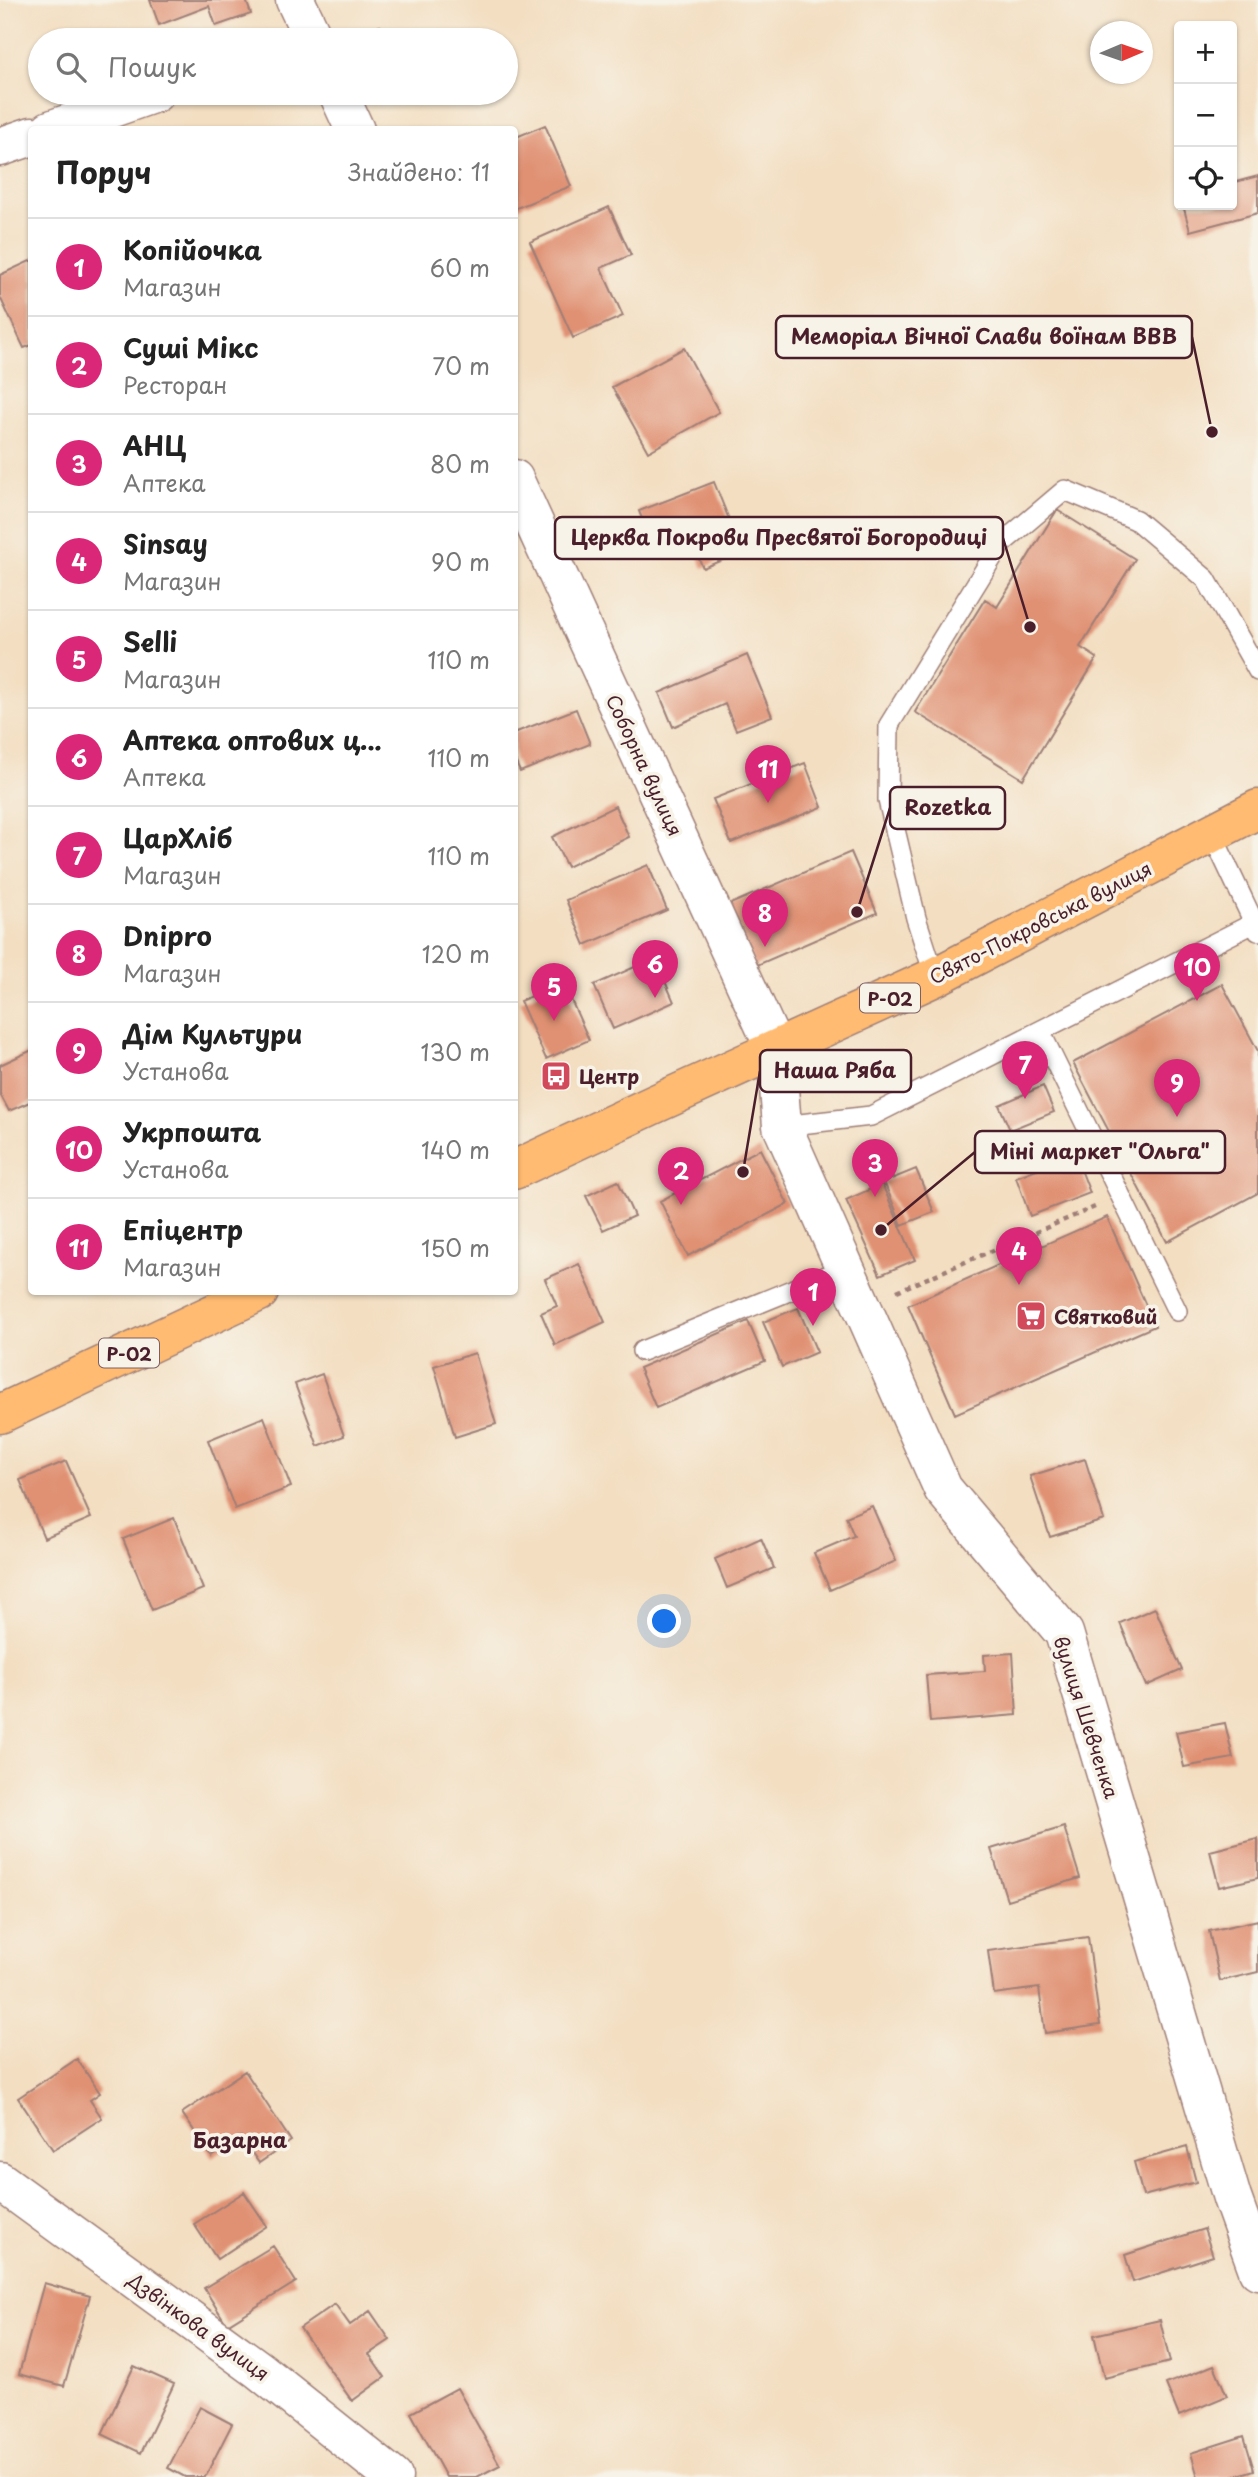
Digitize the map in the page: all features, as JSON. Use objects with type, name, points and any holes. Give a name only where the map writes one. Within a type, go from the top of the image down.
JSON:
[{"type":"main road","name":"Свято-Покровська вулиця","points":[[518,1168],[935,977],[1258,809]]},
{"type":"main road","name":"Р-02","points":[[0,1414],[253,1295]]},
{"type":"street","points":[[295,0],[306,28]]},
{"type":"street","points":[[61,126],[121,105]]},
{"type":"street","points":[[344,105],[353,126]]},
{"type":"street","points":[[0,147],[28,137]]},
{"type":"street","name":"Соборна вулиця","points":[[518,488],[776,1051]]},
{"type":"street","name":"вулиця Шевченка","points":[[776,1051],[782,1126],[843,1269],[943,1489],[1064,1633],[1232,2198],[1258,2270]]},
{"type":"street","name":"Дзвінкова вулиця","points":[[0,2181],[259,2370],[393,2477]]},
{"type":"lane","points":[[935,977],[916,918],[888,800],[889,725],[1000,545],[1065,490],[1136,520],[1206,579],[1258,671]]},
{"type":"lane","points":[[782,1126],[871,1116],[1256,927],[1212,834]]},
{"type":"lane","points":[[1040,1031],[1177,1311]]},
{"type":"lane","points":[[642,1351],[843,1269]]},
{"type":"path","points":[[860,1307],[1120,1195]]},
{"type":"building","points":[[150,0],[246,0],[251,14],[216,26],[209,6],[159,25]]},
{"type":"building","points":[[545,125],[571,186],[518,207],[518,136]]},
{"type":"building","points":[[1258,176],[1258,213],[1190,231],[1184,210],[1237,210],[1237,182]]},
{"type":"building","points":[[609,207],[631,255],[601,268],[623,316],[573,338],[530,242]]},
{"type":"building","points":[[28,262],[28,346],[24,348],[0,297],[0,275]]},
{"type":"building","points":[[684,348],[719,412],[648,452],[612,387]]},
{"type":"building","points":[[714,482],[742,552],[703,568],[690,538],[655,552],[639,511]]},
{"type":"building","points":[[1057,510],[1135,559],[1080,647],[1097,658],[1023,779],[915,712],[985,599],[997,607]]},
{"type":"building","points":[[747,655],[772,716],[736,730],[725,704],[673,727],[659,693]]},
{"type":"building","points":[[576,709],[590,744],[520,772],[518,731]]},
{"type":"building","points":[[805,763],[822,807],[731,843],[713,799]]},
{"type":"building","points":[[615,806],[629,837],[567,867],[552,837]]},
{"type":"building","points":[[851,852],[877,913],[755,966],[728,905]]},
{"type":"building","points":[[648,865],[667,910],[585,945],[566,900]]},
{"type":"building","points":[[655,958],[674,1002],[613,1029],[594,985]]},
{"type":"building","points":[[563,982],[589,1040],[546,1059],[520,1001]]},
{"type":"building","points":[[1222,984],[1258,1051],[1258,1193],[1167,1242],[1073,1063]]},
{"type":"building","points":[[28,1052],[28,1103],[9,1111],[0,1094],[0,1065]]},
{"type":"building","points":[[1043,1086],[1054,1112],[1010,1130],[999,1105]]},
{"type":"building","points":[[760,1149],[788,1204],[688,1256],[660,1201]]},
{"type":"building","points":[[1075,1154],[1090,1193],[1030,1216],[1016,1177]]},
{"type":"building","points":[[916,1169],[934,1212],[902,1225],[884,1182]]},
{"type":"building","points":[[618,1181],[634,1216],[603,1230],[586,1196]]},
{"type":"building","points":[[882,1184],[915,1260],[880,1275],[846,1200]]},
{"type":"building","name":"Святковий","points":[[1107,1217],[1155,1326],[955,1414],[908,1305]]},
{"type":"building","points":[[579,1264],[605,1322],[555,1345],[541,1313],[557,1306],[545,1279]]},
{"type":"building","points":[[798,1308],[817,1352],[782,1367],[763,1322]]},
{"type":"building","points":[[748,1321],[765,1361],[656,1408],[639,1368]]},
{"type":"building","points":[[475,1353],[496,1424],[455,1437],[434,1366]]},
{"type":"building","points":[[322,1374],[344,1436],[318,1446],[295,1384]]},
{"type":"building","points":[[264,1417],[291,1487],[235,1509],[208,1440]]},
{"type":"building","points":[[1085,1459],[1104,1520],[1050,1537],[1030,1476]]},
{"type":"building","points":[[66,1461],[91,1518],[44,1538],[20,1480]]},
{"type":"building","points":[[872,1506],[896,1561],[830,1590],[814,1553],[854,1536],[846,1517]]},
{"type":"building","points":[[174,1518],[203,1589],[152,1610],[123,1539]]},
{"type":"building","points":[[761,1538],[774,1568],[727,1588],[715,1559]]},
{"type":"building","points":[[1155,1608],[1182,1670],[1146,1686],[1120,1623]]},
{"type":"building","points":[[1013,1653],[1017,1715],[930,1722],[926,1675],[985,1671],[984,1655]]},
{"type":"building","points":[[1225,1723],[1233,1758],[1184,1767],[1176,1732]]},
{"type":"building","points":[[1064,1827],[1080,1878],[1007,1900],[991,1849]]},
{"type":"building","points":[[1258,1839],[1258,1878],[1219,1887],[1210,1851]]},
{"type":"building","points":[[1258,1920],[1258,1972],[1220,1981],[1209,1931]]},
{"type":"building","points":[[1088,1937],[1100,2025],[1045,2033],[1039,1988],[994,1994],[988,1951]]},
{"type":"building","points":[[77,2059],[100,2093],[90,2100],[102,2118],[53,2150],[18,2098]]},
{"type":"building","points":[[245,2071],[291,2141],[259,2163],[241,2137],[212,2157],[182,2113]]},
{"type":"building","points":[[1187,2147],[1196,2182],[1143,2196],[1134,2162]]},
{"type":"building","points":[[244,2192],[267,2226],[217,2259],[194,2224]]},
{"type":"building","points":[[1204,2229],[1213,2256],[1133,2282],[1125,2255]]},
{"type":"building","points":[[273,2246],[296,2282],[227,2325],[204,2288]]},
{"type":"building","points":[[44,2283],[90,2296],[64,2386],[19,2374]]},
{"type":"building","points":[[335,2304],[350,2325],[370,2311],[390,2340],[369,2354],[385,2377],[352,2401],[300,2328]]},
{"type":"building","points":[[1160,2320],[1170,2362],[1104,2378],[1094,2335]]},
{"type":"building","points":[[1214,2365],[1227,2396],[1179,2416],[1166,2384]]},
{"type":"building","points":[[134,2366],[174,2384],[141,2453],[102,2434]]},
{"type":"building","points":[[457,2388],[500,2465],[477,2477],[446,2477],[411,2413]]},
{"type":"building","points":[[200,2407],[232,2424],[205,2477],[185,2477],[168,2468]]},
{"type":"building","points":[[1244,2436],[1254,2470],[1232,2477],[1198,2477],[1191,2453]]},
{"type":"place","name":"Меморіал Вічної Слави воїнам ВВВ","points":[[1212,432]]},
{"type":"place","name":"Церква Покрови Пресвятої Богородиці","points":[[1030,627]]},
{"type":"place","name":"Епіцентр","points":[[768,803]]},
{"type":"place","name":"Rozetka","points":[[857,912]]},
{"type":"place","name":"Dnipro","points":[[765,947]]},
{"type":"place","name":"Аптека оптових ц...","points":[[655,998]]},
{"type":"place","name":"Укрпошта","points":[[1197,1001]]},
{"type":"place","name":"Selli","points":[[554,1021]]},
{"type":"place","name":"Центр","points":[[556,1076]]},
{"type":"place","name":"ЦарХліб","points":[[1025,1099]]},
{"type":"place","name":"Дім Культури","points":[[1177,1117]]},
{"type":"place","name":"Наша Ряба","points":[[743,1172]]},
{"type":"place","name":"АНЦ","points":[[875,1197]]},
{"type":"place","name":"Суші Мікс","points":[[681,1205]]},
{"type":"place","name":"Міні маркет \"Ольга\"","points":[[881,1230]]},
{"type":"place","name":"Sinsay","points":[[1019,1285]]},
{"type":"place","name":"Святковий","points":[[1031,1316]]},
{"type":"place","name":"Копійочка","points":[[813,1326]]},
{"type":"district","name":"Базарна","points":[[240,2139]]}]
